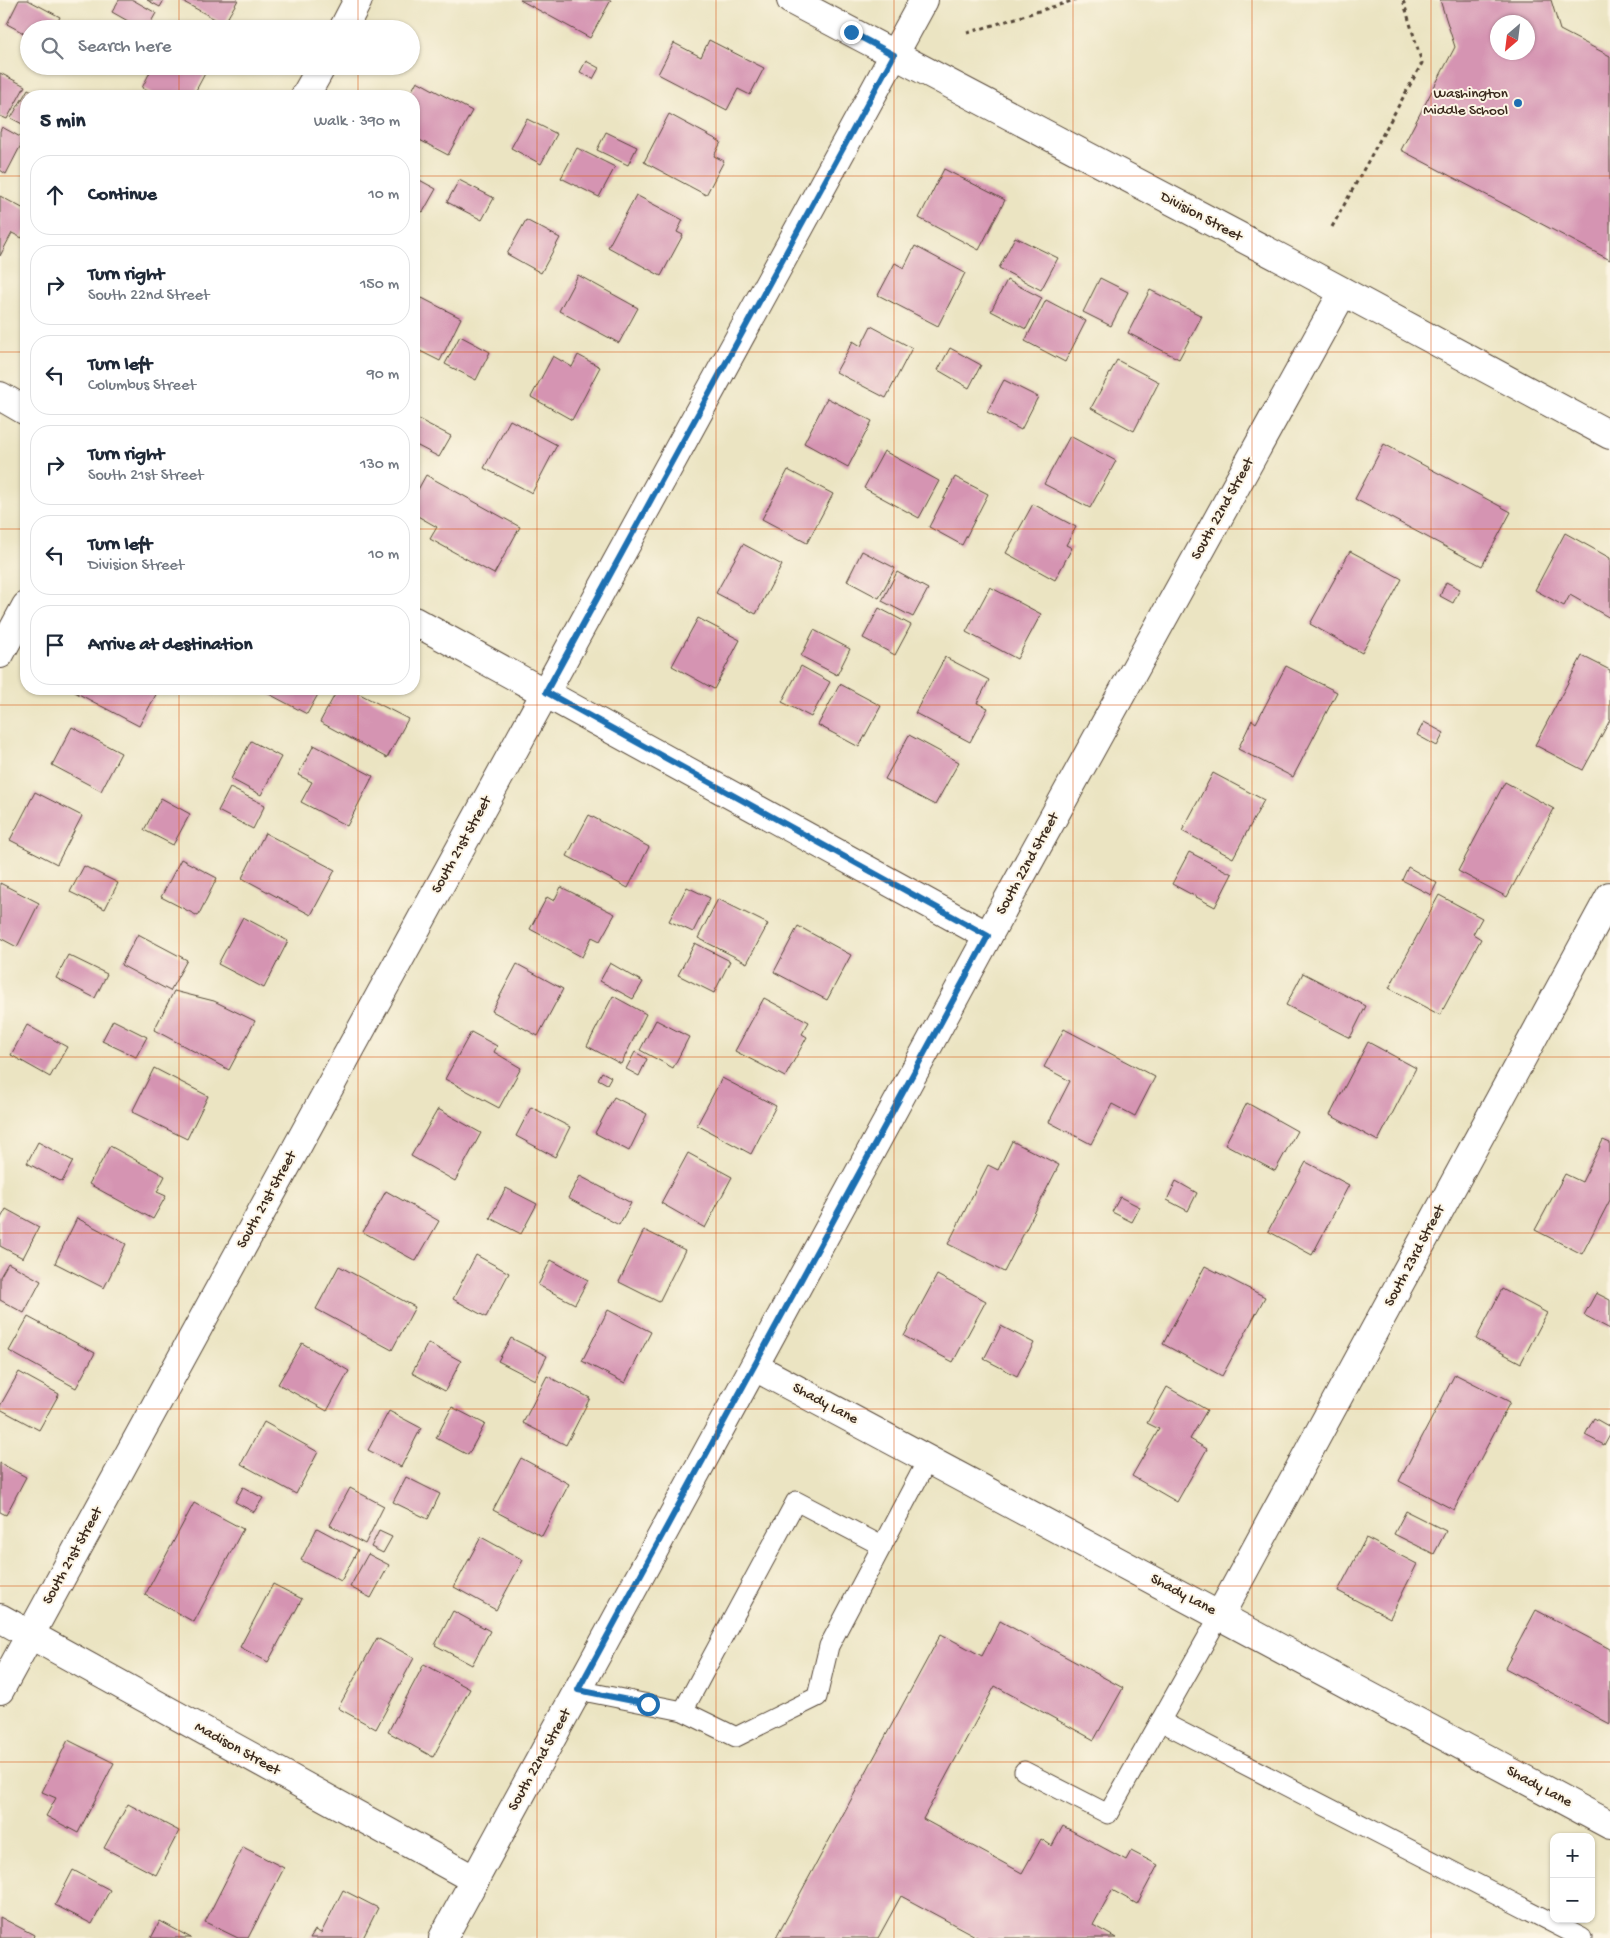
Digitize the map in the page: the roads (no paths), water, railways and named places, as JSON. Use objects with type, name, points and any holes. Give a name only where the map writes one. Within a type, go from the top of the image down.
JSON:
[{"type":"street","points":[[347,20],[358,0]]},
{"type":"street","name":"Division Street","points":[[790,0],[1610,435]]},
{"type":"street","name":"South 21st Street","points":[[0,1690],[924,0]]},
{"type":"street","points":[[309,90],[317,75]]},
{"type":"street","name":"South 22nd Street","points":[[443,1938],[988,936],[1343,292]]},
{"type":"street","points":[[0,396],[20,408]]},
{"type":"street","points":[[0,654],[20,617]]},
{"type":"street","points":[[420,624],[988,936]]},
{"type":"street","name":"South 23rd Street","points":[[1220,1615],[1610,896]]},
{"type":"street","name":"Shady Lane","points":[[755,1367],[1610,1825]]},
{"type":"street","name":"Madison Street","points":[[0,1618],[475,1880]]},
{"type":"lane","points":[[578,1690],[682,1711],[736,1737],[817,1697],[829,1646],[928,1459]]},
{"type":"lane","points":[[682,1711],[796,1501],[882,1546]]},
{"type":"lane","points":[[1024,1771],[1108,1814],[1220,1615]]},
{"type":"lane","points":[[1160,1721],[1582,1938]]},
{"type":"place","name":"Washington Middle School","points":[[1518,103]]}]
